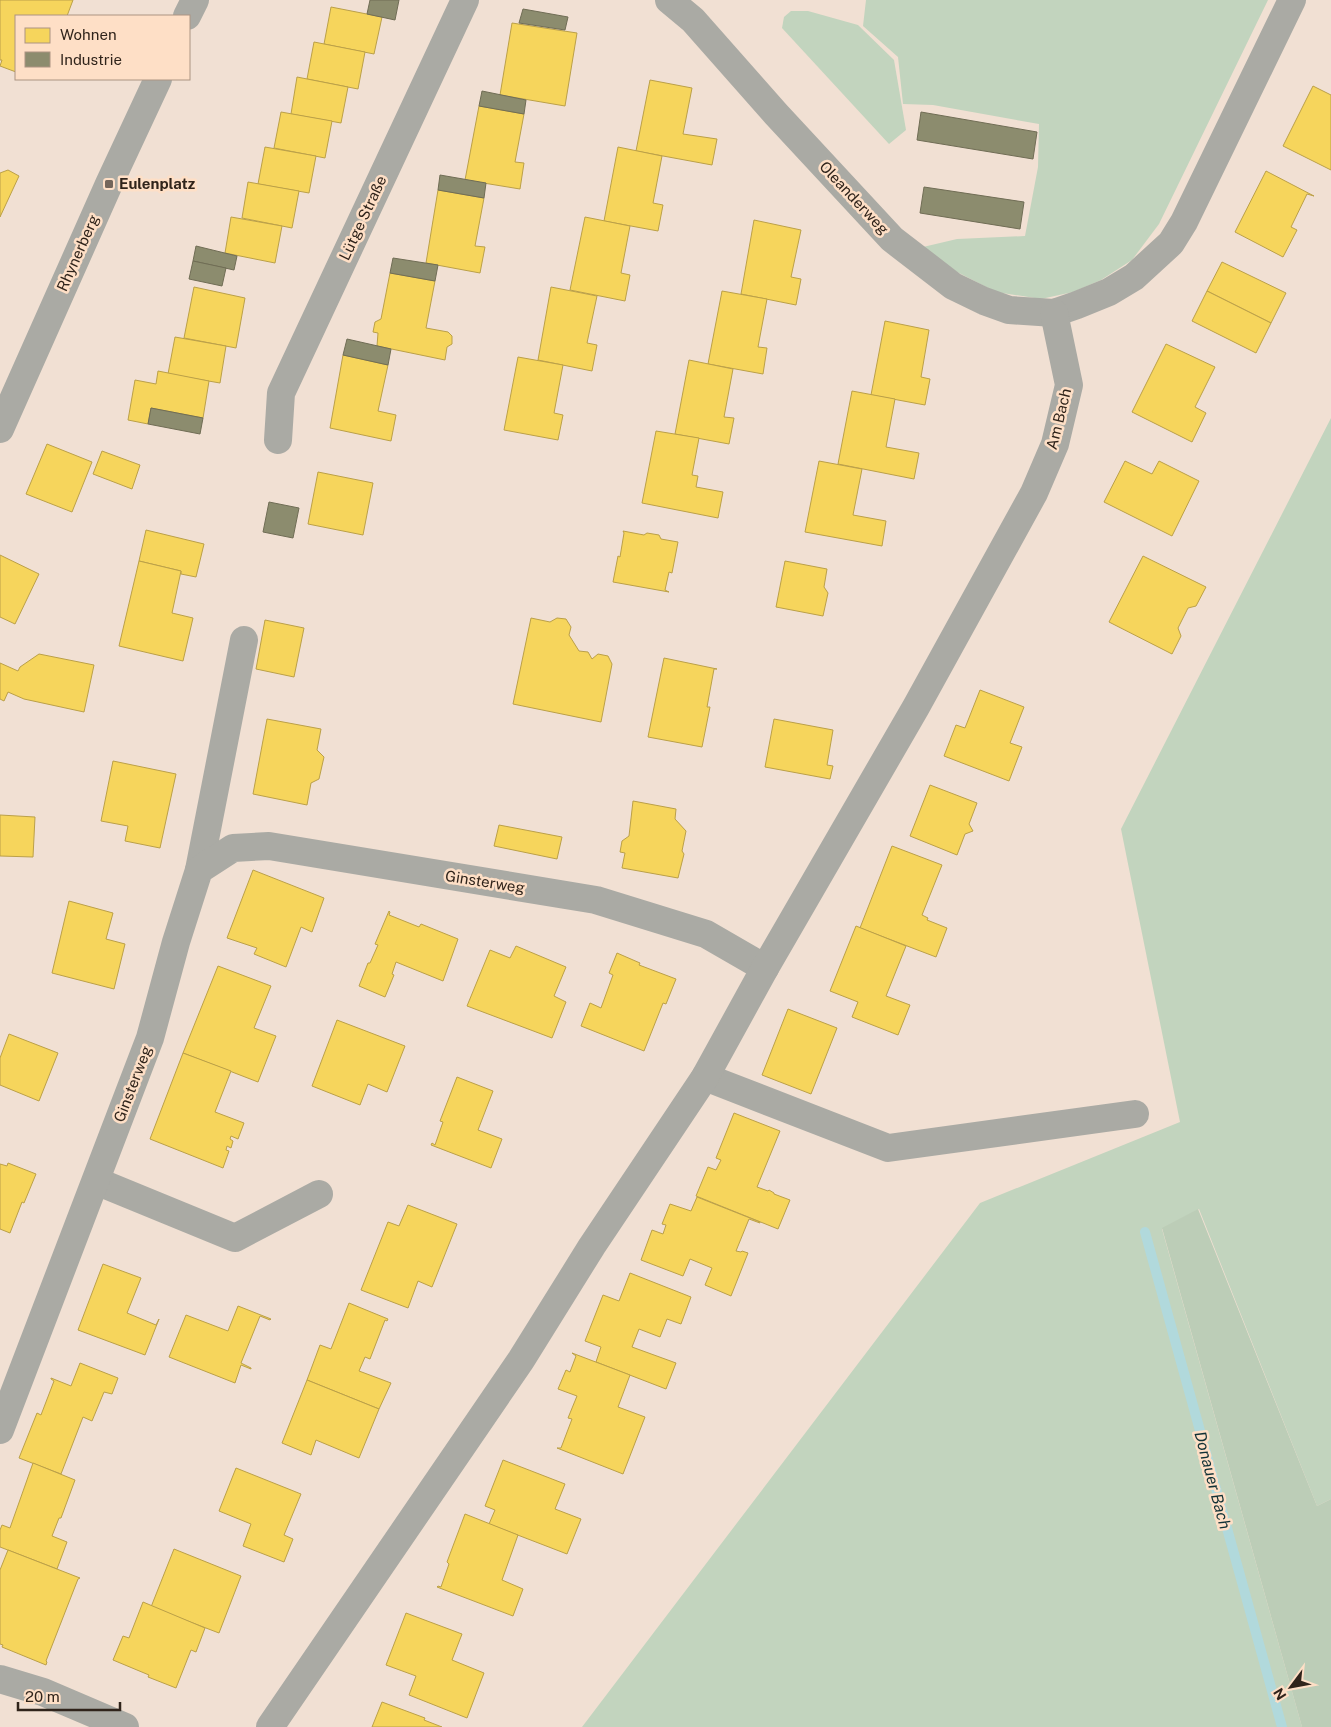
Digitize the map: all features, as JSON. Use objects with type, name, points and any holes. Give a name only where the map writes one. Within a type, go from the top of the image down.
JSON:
[{"type":"street","points":[[188,15],[195,0]]},
{"type":"street","name":"Lütge Straße","points":[[278,440],[282,393],[465,0]]},
{"type":"street","name":"Oleanderweg","points":[[669,0],[696,10],[776,114],[892,239],[953,286],[984,301],[1009,310],[1054,313]]},
{"type":"street","points":[[1054,313],[1109,292],[1134,277],[1170,243],[1184,222],[1292,0]]},
{"type":"street","name":"Rhynerberg","points":[[0,429],[158,80]]},
{"type":"street","name":"Am Bach","points":[[270,1727],[521,1360],[592,1246],[705,1078],[764,968],[916,707],[1034,493],[1055,444],[1069,384],[1054,313]]},
{"type":"street","name":"Ginsterweg","points":[[0,1430],[150,1038],[176,942],[199,870],[244,640]]},
{"type":"street","name":"Ginsterweg","points":[[199,870],[234,848],[269,846],[596,900],[706,934],[764,968]]},
{"type":"street","points":[[705,1078],[888,1148],[1135,1114]]},
{"type":"street","points":[[96,1181],[235,1238],[319,1194]]},
{"type":"street","points":[[0,1679],[43,1692],[125,1727]]},
{"type":"green space","points":[[866,0],[1268,0],[1159,224],[1132,260],[1101,280],[1073,292],[1041,299],[996,292],[957,272],[923,247],[957,239],[1025,236],[1038,167],[1039,124],[933,105],[903,104],[898,57],[863,26]]},
{"type":"green space","points":[[791,11],[808,11],[858,25],[894,60],[906,130],[889,144],[782,28],[784,17]]},
{"type":"green space","points":[[1331,418],[1331,1499],[1317,1506],[1199,1209],[1162,1229],[1302,1727],[582,1727],[980,1203],[1180,1122],[1121,829]]},
{"type":"green space","points":[[1198,1209],[1317,1506],[1331,1499],[1331,1727],[1302,1727],[1162,1228]]},
{"type":"building: Wohnen","points":[[0,0],[73,0],[67,15],[15,15],[15,72],[0,66],[2,60],[0,60]]},
{"type":"building: Wohnen","points":[[331,7],[382,17],[374,54],[324,44]]},
{"type":"building: Wohnen","points":[[512,23],[577,33],[565,106],[500,95]]},
{"type":"building: Wohnen","points":[[314,42],[365,52],[358,89],[307,79]]},
{"type":"building: Wohnen","points":[[297,77],[348,87],[341,123],[291,114]]},
{"type":"building: Wohnen","points":[[650,80],[692,88],[683,134],[717,139],[712,165],[636,151]]},
{"type":"building: Wohnen","points":[[1313,86],[1331,95],[1331,170],[1283,146]]},
{"type":"building: Wohnen","points":[[479,106],[524,114],[515,162],[524,163],[520,189],[465,180]]},
{"type":"building: Wohnen","points":[[281,112],[332,121],[325,158],[274,148]]},
{"type":"building: Wohnen","points":[[265,147],[316,156],[309,193],[258,184]]},
{"type":"building: Wohnen","points":[[618,147],[662,156],[653,203],[663,205],[658,231],[604,221]]},
{"type":"building: Wohnen","points":[[8,170],[19,176],[0,217],[0,173]]},
{"type":"building: Wohnen","points":[[1266,171],[1314,196],[1307,194],[1291,227],[1297,230],[1283,257],[1235,232]]},
{"type":"building: Wohnen","points":[[248,182],[299,191],[292,228],[242,218]]},
{"type":"building: Wohnen","points":[[438,190],[484,198],[475,246],[485,247],[480,273],[426,263]]},
{"type":"building: Wohnen","points":[[231,217],[282,226],[275,263],[225,253]]},
{"type":"building: Wohnen","points":[[585,217],[630,226],[621,273],[630,275],[625,301],[570,290]]},
{"type":"building: Wohnen","points":[[754,220],[801,230],[791,277],[801,279],[796,305],[741,294]]},
{"type":"building: Wohnen","points":[[1222,262],[1286,293],[1271,323],[1207,291]]},
{"type":"building: Wohnen","points":[[390,273],[435,281],[426,328],[448,332],[452,336],[452,344],[447,347],[445,360],[377,346],[378,333],[373,332],[375,322],[381,319]]},
{"type":"building: Wohnen","points":[[194,287],[245,298],[236,348],[184,338]]},
{"type":"building: Wohnen","points":[[551,287],[597,296],[587,343],[597,345],[592,371],[538,360]]},
{"type":"building: Wohnen","points":[[722,291],[767,299],[758,347],[767,348],[763,374],[708,364]]},
{"type":"building: Wohnen","points":[[1207,291],[1271,323],[1256,353],[1192,321]]},
{"type":"building: Wohnen","points":[[885,321],[929,330],[921,377],[930,379],[925,405],[871,395]]},
{"type":"building: Wohnen","points":[[175,337],[226,346],[220,383],[168,374]]},
{"type":"building: Wohnen","points":[[1166,344],[1215,367],[1195,407],[1206,413],[1192,442],[1132,412]]},
{"type":"building: Wohnen","points":[[343,355],[388,365],[378,411],[396,415],[391,441],[330,428]]},
{"type":"building: Wohnen","points":[[518,357],[563,365],[554,413],[563,415],[558,440],[504,430]]},
{"type":"building: Wohnen","points":[[689,360],[733,369],[724,417],[734,418],[729,444],[675,434]]},
{"type":"building: Wohnen","points":[[158,371],[209,381],[203,418],[151,408],[148,424],[128,420],[135,380],[156,384]]},
{"type":"building: Wohnen","points":[[852,391],[895,399],[886,447],[919,453],[914,479],[838,464]]},
{"type":"building: Wohnen","points":[[656,431],[699,438],[692,475],[698,476],[696,487],[723,492],[718,518],[642,503]]},
{"type":"building: Wohnen","points":[[47,444],[92,462],[72,512],[26,494]]},
{"type":"building: Wohnen","points":[[102,451],[140,465],[132,489],[93,474]]},
{"type":"building: Wohnen","points":[[819,461],[862,469],[853,515],[886,521],[882,546],[805,532]]},
{"type":"building: Wohnen","points":[[1125,461],[1152,474],[1159,461],[1199,481],[1172,536],[1104,502]]},
{"type":"building: Wohnen","points":[[318,472],[373,483],[363,535],[308,524]]},
{"type":"building: Wohnen","points":[[146,530],[204,544],[196,577],[181,574],[181,571],[139,561]]},
{"type":"building: Wohnen","points":[[623,531],[644,535],[647,533],[659,535],[661,539],[678,542],[672,573],[669,572],[665,590],[669,592],[613,582],[618,556],[620,557]]},
{"type":"building: Wohnen","points":[[0,555],[39,574],[15,624],[0,617]]},
{"type":"building: Wohnen","points":[[1143,556],[1206,587],[1196,606],[1188,608],[1178,628],[1181,636],[1172,654],[1109,622]]},
{"type":"building: Wohnen","points":[[139,561],[181,571],[172,613],[193,618],[183,661],[119,646]]},
{"type":"building: Wohnen","points":[[785,561],[827,569],[824,587],[828,593],[823,616],[776,607]]},
{"type":"building: Wohnen","points":[[531,618],[550,622],[557,618],[566,619],[571,627],[569,635],[579,651],[588,652],[592,659],[598,654],[608,656],[612,664],[601,722],[513,704]]},
{"type":"building: Wohnen","points":[[265,620],[304,628],[294,677],[256,669]]},
{"type":"building: Wohnen","points":[[39,654],[94,665],[84,712],[24,699],[8,692],[4,701],[0,699],[0,663],[18,671],[20,667]]},
{"type":"building: Wohnen","points":[[664,658],[717,669],[714,669],[707,707],[710,707],[702,747],[648,737]]},
{"type":"building: Wohnen","points":[[980,690],[1024,707],[1010,743],[1022,747],[1009,781],[944,756],[956,725],[965,728]]},
{"type":"building: Wohnen","points":[[267,719],[321,729],[317,750],[324,757],[319,779],[311,783],[307,805],[253,794]]},
{"type":"building: Wohnen","points":[[774,719],[833,730],[827,765],[833,766],[830,779],[765,767]]},
{"type":"building: Wohnen","points":[[113,761],[176,774],[160,848],[125,841],[128,826],[101,821]]},
{"type":"building: Wohnen","points":[[930,785],[977,803],[969,824],[973,831],[965,834],[957,855],[910,836]]},
{"type":"building: Wohnen","points":[[633,801],[676,809],[675,819],[686,831],[682,851],[684,854],[678,878],[622,868],[625,853],[620,852],[622,841],[629,836]]},
{"type":"building: Wohnen","points":[[0,815],[35,817],[33,857],[0,856]]},
{"type":"building: Wohnen","points":[[499,825],[562,837],[557,859],[494,846]]},
{"type":"building: Wohnen","points":[[892,846],[942,865],[922,915],[928,918],[927,920],[947,928],[936,957],[860,928]]},
{"type":"building: Wohnen","points":[[253,870],[324,898],[312,932],[301,927],[286,967],[254,954],[257,948],[227,938]]},
{"type":"building: Wohnen","points":[[69,901],[113,913],[106,939],[125,944],[114,989],[52,973]]},
{"type":"building: Wohnen","points":[[389,911],[389,915],[419,927],[421,924],[458,939],[443,981],[396,962],[392,974],[394,975],[385,997],[359,986],[368,963],[370,963],[378,945],[375,944]]},
{"type":"building: Wohnen","points":[[856,926],[906,946],[886,996],[910,1005],[898,1035],[852,1017],[858,1002],[830,991]]},
{"type":"building: Wohnen","points":[[516,946],[566,967],[554,996],[566,1002],[552,1038],[467,1006],[490,950],[510,958]]},
{"type":"building: Wohnen","points":[[617,953],[640,963],[639,965],[676,979],[666,1004],[663,1003],[644,1051],[581,1026],[590,1003],[601,1008],[613,975],[609,973]]},
{"type":"building: Wohnen","points":[[218,966],[271,986],[254,1028],[276,1036],[258,1082],[183,1053]]},
{"type":"building: Wohnen","points":[[788,1009],[837,1028],[811,1094],[762,1075]]},
{"type":"building: Wohnen","points":[[337,1020],[405,1046],[387,1092],[368,1084],[360,1105],[312,1086]]},
{"type":"building: Wohnen","points":[[9,1034],[58,1053],[39,1101],[0,1085],[0,1058]]},
{"type":"building: Wohnen","points":[[183,1053],[231,1071],[215,1112],[244,1123],[238,1139],[231,1136],[230,1139],[233,1141],[231,1148],[227,1146],[226,1150],[229,1151],[223,1168],[150,1139]]},
{"type":"building: Wohnen","points":[[457,1077],[493,1091],[478,1130],[502,1139],[491,1168],[431,1145],[432,1143],[435,1145],[443,1122],[440,1121]]},
{"type":"building: Wohnen","points":[[734,1113],[780,1131],[757,1187],[769,1190],[790,1200],[778,1229],[696,1196],[708,1167],[716,1170],[721,1160],[716,1158]]},
{"type":"building: Wohnen","points":[[8,1163],[36,1174],[24,1203],[22,1202],[10,1233],[0,1229],[0,1164],[7,1166]]},
{"type":"building: Wohnen","points":[[697,1197],[760,1222],[749,1219],[736,1251],[748,1253],[731,1296],[705,1285],[712,1268],[690,1259],[683,1276],[641,1260],[652,1230],[663,1234],[666,1225],[662,1224],[670,1204],[691,1211]]},
{"type":"building: Wohnen","points":[[408,1205],[457,1224],[432,1287],[418,1281],[408,1308],[361,1290],[388,1222],[399,1226]]},
{"type":"building: Wohnen","points":[[103,1264],[141,1278],[127,1313],[156,1325],[159,1319],[145,1355],[78,1330]]},
{"type":"building: Wohnen","points":[[630,1273],[691,1297],[681,1324],[667,1319],[660,1337],[639,1329],[632,1347],[676,1363],[666,1389],[596,1362],[601,1347],[585,1341],[603,1295],[619,1301]]},
{"type":"building: Wohnen","points":[[349,1303],[388,1319],[387,1321],[385,1320],[370,1359],[365,1357],[359,1371],[391,1383],[379,1409],[307,1380],[320,1345],[331,1349]]},
{"type":"building: Wohnen","points":[[238,1306],[271,1319],[260,1316],[241,1363],[251,1369],[241,1365],[235,1383],[169,1357],[186,1315],[228,1331]]},
{"type":"building: Wohnen","points":[[572,1353],[630,1375],[618,1407],[645,1417],[623,1474],[557,1448],[561,1448],[572,1419],[568,1418],[577,1396],[558,1389],[566,1370],[570,1372],[576,1356]]},
{"type":"building: Wohnen","points":[[80,1363],[118,1378],[112,1394],[104,1392],[92,1421],[83,1417],[61,1474],[19,1458],[37,1413],[41,1415],[54,1381],[51,1378],[71,1386]]},
{"type":"building: Wohnen","points":[[307,1380],[379,1409],[359,1458],[316,1440],[311,1455],[282,1443]]},
{"type":"building: Wohnen","points":[[503,1460],[565,1484],[555,1509],[581,1519],[567,1554],[489,1524],[495,1510],[485,1506]]},
{"type":"building: Wohnen","points":[[33,1463],[75,1480],[52,1536],[67,1542],[57,1569],[0,1547],[0,1530],[2,1525],[10,1528]]},
{"type":"building: Wohnen","points":[[236,1468],[301,1494],[284,1535],[293,1539],[284,1562],[243,1546],[251,1524],[219,1511]]},
{"type":"building: Wohnen","points":[[465,1514],[518,1535],[502,1580],[523,1589],[513,1616],[437,1587],[441,1587],[449,1564],[447,1562]]},
{"type":"building: Wohnen","points":[[174,1549],[241,1576],[219,1633],[151,1607]]},
{"type":"building: Wohnen","points":[[8,1550],[80,1578],[46,1665],[2,1647],[3,1645],[0,1644],[0,1570]]},
{"type":"building: Wohnen","points":[[143,1602],[205,1628],[196,1652],[191,1650],[176,1688],[113,1660],[123,1636],[129,1638]]},
{"type":"building: Wohnen","points":[[406,1613],[462,1634],[452,1660],[484,1673],[467,1718],[409,1695],[416,1676],[386,1665]]},
{"type":"building: Wohnen","points":[[382,1702],[425,1718],[424,1720],[442,1727],[372,1727]]},
{"type":"building: Industrie","points":[[370,0],[399,0],[395,20],[367,14]]},
{"type":"building: Industrie","points":[[523,9],[568,17],[565,30],[519,23]]},
{"type":"building: Industrie","points":[[482,91],[526,100],[524,114],[479,106]]},
{"type":"building: Industrie","points":[[921,112],[1037,132],[1033,159],[917,140]]},
{"type":"building: Industrie","points":[[440,175],[486,183],[484,198],[438,190]]},
{"type":"building: Industrie","points":[[924,187],[1024,202],[1020,229],[920,213]]},
{"type":"building: Industrie","points":[[196,246],[237,256],[234,270],[193,261]]},
{"type":"building: Industrie","points":[[393,258],[438,265],[435,281],[390,273]]},
{"type":"building: Industrie","points":[[193,261],[226,268],[222,286],[189,279]]},
{"type":"building: Industrie","points":[[347,339],[391,349],[388,365],[343,355]]},
{"type":"building: Industrie","points":[[151,408],[203,418],[200,434],[148,424]]},
{"type":"building: Industrie","points":[[269,502],[299,508],[293,538],[263,532]]},
{"type":"waterway","name":"Donauer Bach","points":[[1145,1232],[1282,1727]]},
{"type":"place","name":"Eulenplatz","points":[[109,184]]}]
